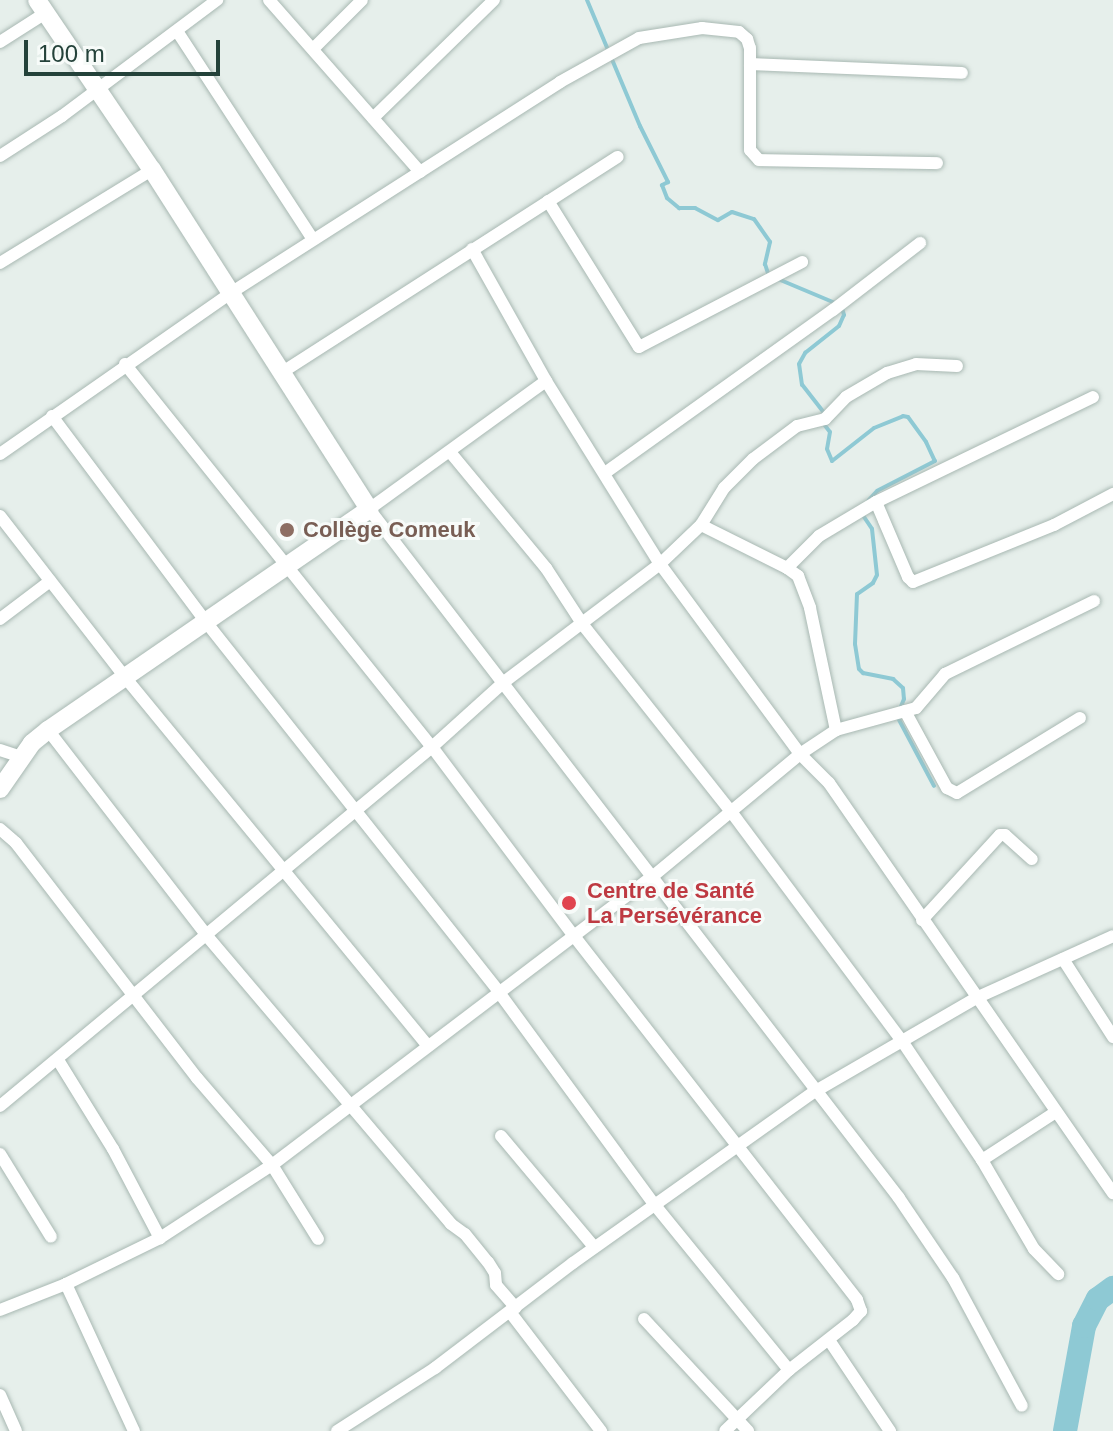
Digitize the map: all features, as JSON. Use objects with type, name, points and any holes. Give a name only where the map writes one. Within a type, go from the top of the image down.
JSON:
[{"type":"main road","points":[[0,789],[22,757],[48,730],[289,567],[369,509],[152,170],[42,6]]},
{"type":"street","points":[[0,156],[98,89],[217,0]]},
{"type":"street","points":[[269,0],[420,172]]},
{"type":"street","points":[[313,49],[362,0]]},
{"type":"street","points":[[373,118],[494,0]]},
{"type":"street","points":[[0,42],[42,6]]},
{"type":"street","points":[[0,454],[229,294],[560,82],[639,38],[702,28],[739,32],[750,48],[750,150],[759,160],[937,163]]},
{"type":"street","points":[[177,31],[313,240]]},
{"type":"street","points":[[750,64],[962,73]]},
{"type":"street","points":[[281,373],[618,157]]},
{"type":"street","points":[[0,263],[152,170]]},
{"type":"street","points":[[548,201],[639,347],[802,262]]},
{"type":"street","points":[[605,473],[920,243]]},
{"type":"street","points":[[472,249],[546,381],[660,564],[800,754],[829,783],[1113,1193]]},
{"type":"street","points":[[125,364],[432,747],[574,936],[857,1300],[861,1311],[789,1370],[725,1431]]},
{"type":"street","points":[[0,1106],[432,747],[504,682],[660,564],[701,525],[724,488],[753,459],[797,426],[825,419],[846,397],[887,373],[916,364],[957,366]]},
{"type":"street","points":[[546,381],[369,509],[814,1092],[899,1198],[944,1263],[1022,1406]]},
{"type":"street","points":[[787,568],[819,536],[876,502],[1093,397]]},
{"type":"street","points":[[52,416],[206,622],[498,991],[654,1204],[789,1370]]},
{"type":"street","points":[[450,452],[546,568],[583,625],[732,813],[902,1041],[982,1160],[1034,1249],[1058,1274]]},
{"type":"street","points":[[876,502],[908,577],[913,582],[1054,525],[1113,494]]},
{"type":"street","points":[[0,516],[124,676],[428,1046]]},
{"type":"street","points":[[701,525],[798,576],[810,608],[836,730]]},
{"type":"street","points":[[0,619],[50,581]]},
{"type":"street","points":[[0,1310],[66,1284],[160,1238],[272,1165],[652,877],[800,754],[836,730],[922,704],[945,674],[1094,601]]},
{"type":"street","points":[[905,711],[947,788],[957,793],[1080,718]]},
{"type":"street","points":[[48,730],[207,936],[352,1103],[451,1224],[465,1234],[488,1262],[495,1273],[496,1285],[601,1431]]},
{"type":"street","points":[[0,750],[22,757]]},
{"type":"street","points":[[0,829],[16,843],[133,996],[272,1165],[318,1239]]},
{"type":"street","points":[[922,920],[1000,835],[1005,835],[1032,859]]},
{"type":"street","points":[[344,1429],[435,1368],[594,1247],[814,1092],[976,998],[1113,936]]},
{"type":"street","points":[[1063,959],[1113,1037]]},
{"type":"street","points":[[58,1060],[98,1123],[160,1238]]},
{"type":"street","points":[[982,1160],[1056,1112]]},
{"type":"street","points":[[501,1136],[594,1247]]},
{"type":"street","points":[[0,1154],[51,1237]]},
{"type":"street","points":[[66,1284],[134,1431]]},
{"type":"street","points":[[644,1319],[748,1431]]},
{"type":"street","points":[[829,1340],[890,1431]]},
{"type":"street","points":[[0,1395],[16,1431]]},
{"type":"waterway","points":[[587,0],[640,126],[668,182],[662,185],[667,198],[679,208],[695,208],[718,220],[732,212],[754,219],[770,242],[765,264],[769,276]]},
{"type":"waterway","points":[[778,279],[835,303]]},
{"type":"waterway","points":[[825,414],[802,385],[799,364],[805,353],[839,326],[844,315],[842,308]]},
{"type":"waterway","points":[[823,423],[830,432],[827,449],[832,461],[874,428],[903,416],[908,417],[926,442],[935,461],[877,491],[868,501]]},
{"type":"waterway","points":[[862,514],[872,529],[877,575],[873,583],[857,594],[855,644],[859,669],[863,673],[893,679],[903,688],[904,699],[897,716],[934,786]]},
{"type":"waterway","points":[[1065,1431],[1084,1326],[1098,1299],[1113,1288]]},
{"type":"place","name":"Collège Comeuk","points":[[287,530]]},
{"type":"place","name":"Centre de Santé La Persévérance","points":[[569,903]]}]
